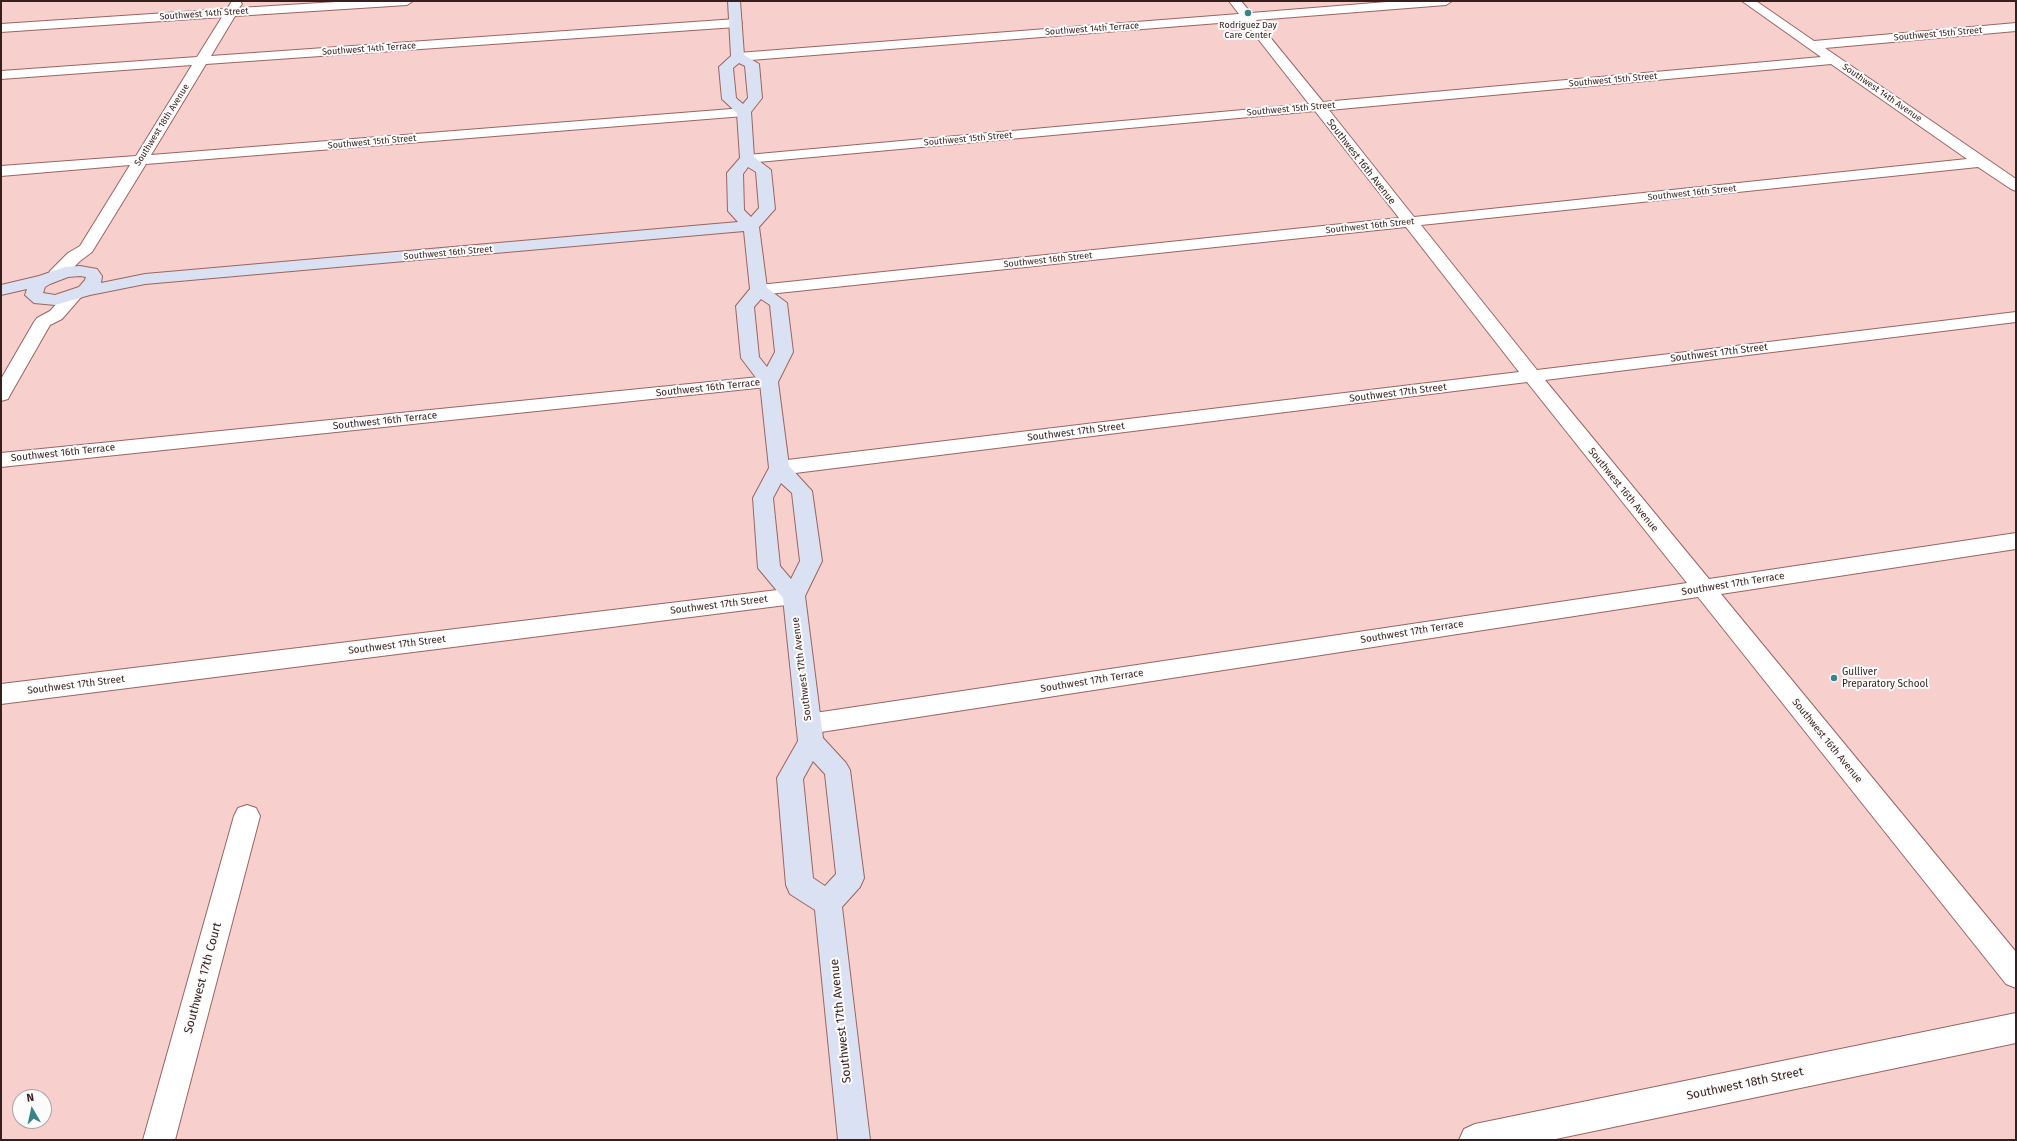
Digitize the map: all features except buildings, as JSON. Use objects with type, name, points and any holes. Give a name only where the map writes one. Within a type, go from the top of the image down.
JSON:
[{"type":"main road","points":[[734,1],[738,57]]},
{"type":"main road","points":[[738,57],[726,67],[729,99],[744,112]]},
{"type":"main road","points":[[738,57],[752,64],[755,98],[744,112],[747,159],[735,173],[736,211],[751,226],[759,290],[745,306],[750,358],[770,382]]},
{"type":"main road","points":[[747,159],[763,170],[767,209],[751,226]]},
{"type":"main road","name":"Southwest 16th Street","points":[[37,297],[55,300],[145,279],[751,226]]},
{"type":"main road","name":"Southwest 16th Street","points":[[50,277],[72,271],[145,279]]},
{"type":"main road","points":[[79,294],[91,286],[94,280],[90,274]]},
{"type":"main road","points":[[1,290],[50,277]]},
{"type":"main road","points":[[1,296],[37,297],[34,290],[38,285],[50,277]]},
{"type":"main road","points":[[759,290],[778,303],[784,352],[770,382],[779,468],[763,498],[769,568],[794,596],[811,561],[802,490],[779,468]]},
{"type":"main road","name":"Southwest 17th Avenue","points":[[794,596],[810,733]]},
{"type":"main road","points":[[810,733],[837,770],[850,878],[828,903],[800,886],[790,778],[810,733]]},
{"type":"main road","name":"Southwest 17th Avenue","points":[[828,903],[854,1140]]},
{"type":"street","name":"Southwest 14th Street","points":[[1,28],[234,7],[407,1]]},
{"type":"street","name":"Southwest 16th Avenue","points":[[1235,1],[1409,222],[1702,588],[2016,974]]},
{"type":"street","name":"Southwest 14th Terrace","points":[[738,57],[1446,1]]},
{"type":"street","name":"Southwest 14th Avenue","points":[[1748,1],[1982,162],[2013,181]]},
{"type":"street","name":"Southwest 18th Avenue","points":[[50,277],[86,249],[234,7]]},
{"type":"street","name":"Southwest 14th Terrace","points":[[1,75],[736,23]]},
{"type":"street","name":"Southwest 15th Street","points":[[1813,45],[2016,27]]},
{"type":"street","name":"Southwest 15th Street","points":[[747,159],[1834,60]]},
{"type":"street","name":"Southwest 15th Street","points":[[1,171],[744,112]]},
{"type":"street","name":"Southwest 16th Street","points":[[759,290],[1982,162]]},
{"type":"street","points":[[86,249],[89,257],[90,274]]},
{"type":"street","points":[[1,395],[43,322],[56,315],[79,294]]},
{"type":"street","points":[[37,297],[38,317],[43,322]]},
{"type":"street","name":"Southwest 17th Street","points":[[779,468],[2016,316]]},
{"type":"street","name":"Southwest 16th Terrace","points":[[1,460],[770,382]]},
{"type":"street","name":"Southwest 17th Terrace","points":[[810,733],[1702,588],[2016,541]]},
{"type":"street","name":"Southwest 17th Street","points":[[1,694],[794,596]]},
{"type":"street","name":"Southwest 17th Court","points":[[159,1140],[247,816]]},
{"type":"street","name":"Southwest 18th Street","points":[[1475,1140],[2016,1028]]},
{"type":"place","name":"Rodriguez Day Care Center","points":[[1248,13]]},
{"type":"place","name":"Gulliver Preparatory School","points":[[1834,678]]}]
